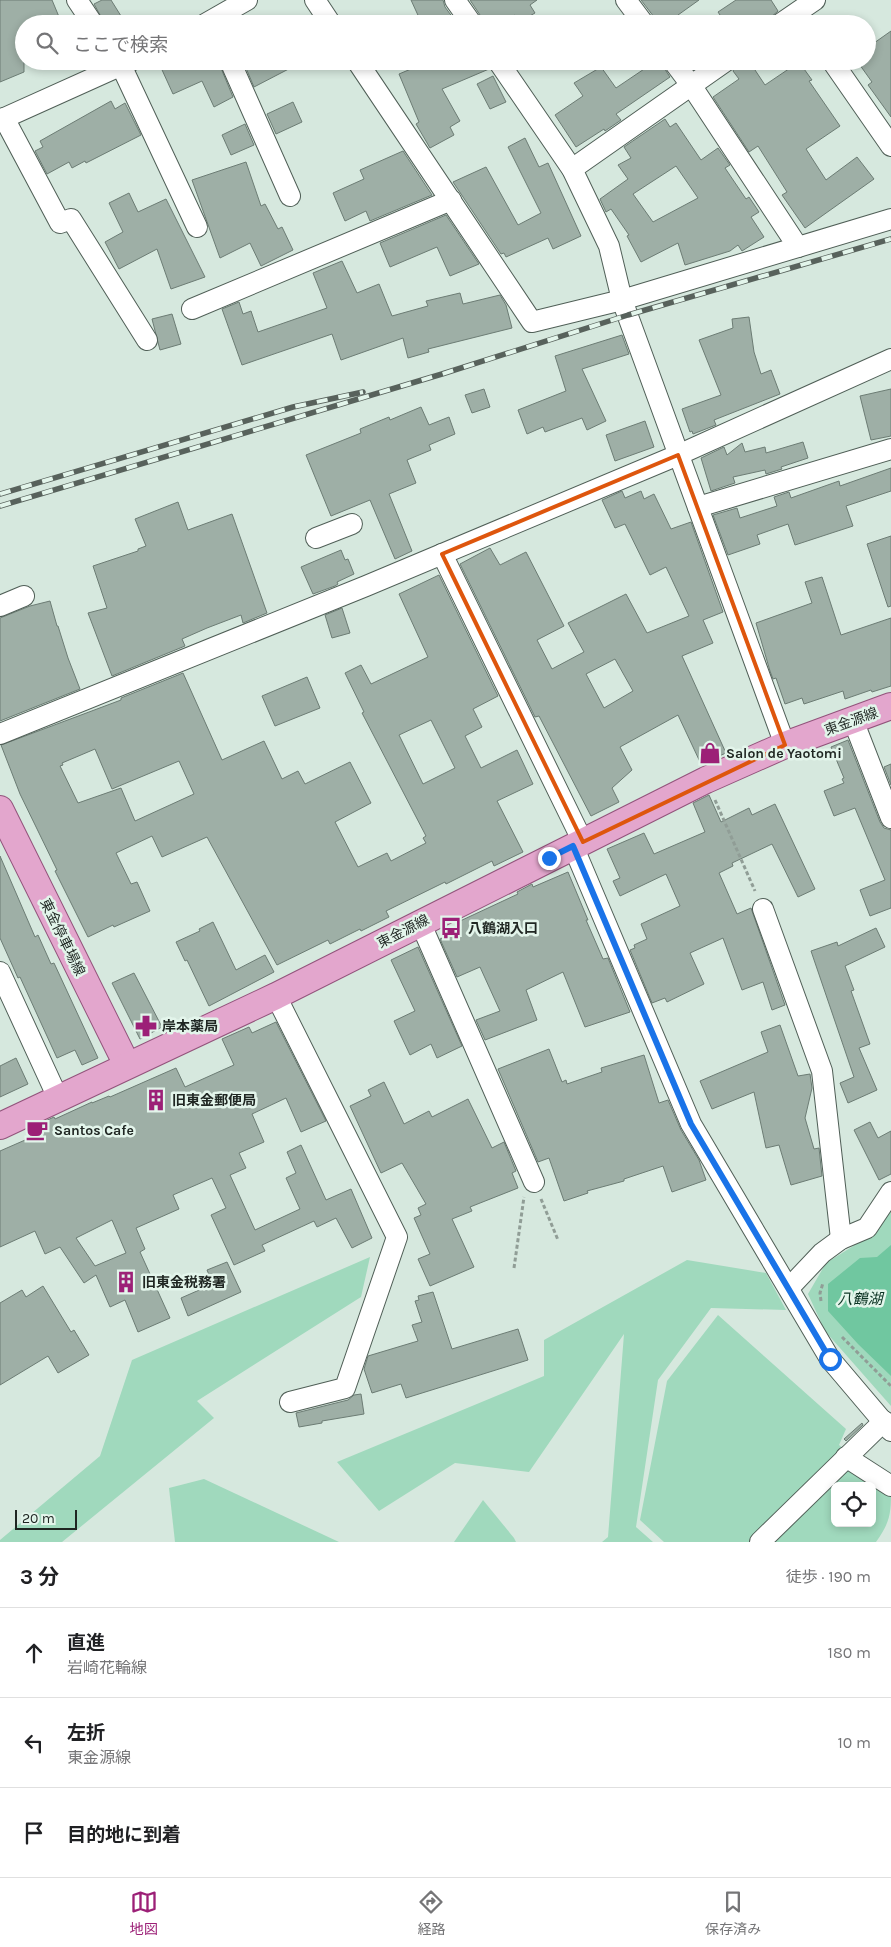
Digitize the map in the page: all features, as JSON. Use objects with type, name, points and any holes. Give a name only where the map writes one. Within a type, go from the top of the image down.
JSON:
[{"type":"main road","name":"東金源線","points":[[0,1126],[276,996],[706,780],[785,745],[891,706]]},
{"type":"main road","name":"東金停車場線","points":[[0,809],[127,1065]]},
{"type":"street","points":[[76,0],[87,15]]},
{"type":"street","points":[[223,15],[247,0]]},
{"type":"street","points":[[315,0],[325,15]]},
{"type":"street","points":[[455,0],[466,15]]},
{"type":"street","points":[[626,0],[637,15]]},
{"type":"street","points":[[798,12],[815,0]]},
{"type":"street","points":[[109,70],[2,119],[60,223],[71,219],[147,340]]},
{"type":"street","points":[[127,70],[198,227]]},
{"type":"street","points":[[234,70],[290,196]]},
{"type":"street","points":[[363,70],[532,322],[622,300],[891,219]]},
{"type":"street","points":[[504,70],[572,169],[609,246],[622,300],[785,745]]},
{"type":"street","points":[[680,70],[798,247]]},
{"type":"street","points":[[572,169],[713,70]]},
{"type":"street","points":[[838,70],[891,146]]},
{"type":"street","points":[[192,309],[451,200]]},
{"type":"street","points":[[0,734],[442,554],[678,455],[891,359]]},
{"type":"street","points":[[698,507],[891,449]]},
{"type":"street","points":[[316,538],[352,524]]},
{"type":"street","points":[[442,554],[578,844],[691,1124],[830,1359],[887,1426],[846,1457],[760,1542]]},
{"type":"street","points":[[0,606],[24,596]]},
{"type":"street","points":[[853,720],[891,818]]},
{"type":"street","points":[[763,909],[822,1071],[842,1239]]},
{"type":"street","points":[[420,922],[534,1182]]},
{"type":"street","points":[[0,972],[58,1098]]},
{"type":"street","points":[[276,996],[397,1237],[345,1388],[290,1402]]},
{"type":"street","points":[[789,1288],[822,1253],[842,1239],[867,1228],[891,1192]]},
{"type":"street","points":[[846,1457],[891,1486]]},
{"type":"path","points":[[706,780],[763,909]]},
{"type":"path","points":[[534,1182],[558,1240]]},
{"type":"path","points":[[514,1268],[522,1199],[534,1182]]},
{"type":"path","points":[[822,1309],[820,1293],[825,1278]]},
{"type":"path","points":[[837,1331],[891,1386]]},
{"type":"highlighted area","points":[[678,455],[785,745],[583,842],[442,554]]},
{"type":"shaded area","points":[[891,1206],[891,1406],[825,1331],[808,1294],[826,1263],[871,1235]]},
{"type":"shaded area","points":[[370,1257],[361,1297],[197,1401],[214,1418],[62,1542],[0,1542],[0,1540],[100,1456],[132,1360]]},
{"type":"shaded area","points":[[687,1260],[766,1273],[786,1310],[711,1308],[658,1380],[636,1527],[653,1542],[602,1542],[608,1537],[624,1334],[529,1472],[455,1463],[379,1511],[337,1462],[544,1376],[544,1340]]},
{"type":"shaded area","points":[[718,1315],[846,1429],[839,1445],[891,1487],[889,1516],[885,1528],[876,1542],[664,1542],[640,1520],[667,1381]]},
{"type":"shaded area","points":[[204,1479],[339,1542],[175,1542],[169,1488]]},
{"type":"shaded area","points":[[483,1500],[514,1538],[516,1542],[454,1542]]},
{"type":"water","name":"八鶴湖","points":[[891,1245],[891,1376],[828,1311],[828,1284],[860,1258],[877,1257]]},
{"type":"building","points":[[0,0],[52,0],[58,15],[15,15],[15,70],[24,70],[24,72],[0,82]]},
{"type":"building","points":[[102,0],[111,0],[120,15],[100,15],[94,4]]},
{"type":"building","points":[[411,0],[443,0],[451,15],[418,15]]},
{"type":"building","points":[[470,0],[537,0],[530,5],[535,13],[531,15],[480,15]]},
{"type":"building","points":[[641,0],[699,0],[678,15],[652,15]]},
{"type":"building","points":[[736,0],[771,0],[778,11],[773,15],[720,15],[718,12]]},
{"type":"building","points":[[891,31],[891,117],[868,85],[872,82],[863,70],[876,70],[876,42]]},
{"type":"building","points":[[162,70],[222,70],[233,97],[214,107],[202,81],[173,94]]},
{"type":"building","points":[[247,70],[287,70],[254,87]]},
{"type":"building","points":[[409,70],[487,70],[442,89],[460,121],[450,127],[454,135],[430,148],[416,124],[419,122],[399,74]]},
{"type":"building","points":[[596,70],[603,70],[616,88],[643,70],[665,70],[670,77],[616,114],[621,120],[576,147],[555,115],[583,96],[574,83]]},
{"type":"building","points":[[755,70],[765,85],[787,70],[805,70],[812,80],[809,81],[840,126],[806,149],[826,180],[857,157],[874,179],[805,228],[782,195],[787,192],[758,146],[749,152],[713,97],[739,79],[733,71]]},
{"type":"building","points":[[493,76],[506,102],[490,109],[477,84]]},
{"type":"building","points":[[111,101],[115,109],[125,103],[141,135],[86,163],[85,161],[72,168],[69,162],[47,174],[35,151],[43,147],[40,141]]},
{"type":"building","points":[[293,102],[302,122],[276,134],[267,114]]},
{"type":"building","points":[[665,119],[670,127],[676,123],[701,160],[718,148],[730,165],[725,168],[746,199],[749,197],[759,212],[751,217],[764,237],[742,251],[738,245],[730,251],[685,265],[678,243],[641,262],[627,236],[629,235],[611,209],[606,212],[600,199],[628,179],[618,165],[631,158],[624,147]],"holes":[[[676,166],[698,198],[653,222],[633,194]]]},
{"type":"building","points":[[245,124],[254,145],[231,155],[222,135]]},
{"type":"building","points":[[525,138],[539,167],[548,163],[581,236],[553,249],[548,238],[506,257],[504,253],[501,254],[453,182],[486,167],[518,225],[541,213],[508,147]]},
{"type":"building","points":[[403,151],[432,195],[370,221],[366,211],[345,221],[333,193],[364,179],[360,170]]},
{"type":"building","points":[[246,162],[261,206],[265,204],[278,229],[282,227],[293,250],[261,266],[250,243],[220,258],[192,180]]},
{"type":"building","points":[[129,193],[138,212],[166,199],[205,277],[171,289],[157,249],[119,269],[105,242],[123,232],[109,203]]},
{"type":"building","points":[[446,215],[479,264],[450,276],[437,247],[390,267],[380,243]]},
{"type":"building","points":[[342,261],[357,293],[379,284],[392,316],[428,306],[426,301],[460,293],[463,304],[500,295],[506,305],[512,328],[428,349],[429,352],[408,358],[403,338],[341,360],[332,334],[242,365],[222,309],[239,302],[243,314],[251,311],[258,332],[327,308],[313,273]]},
{"type":"building","points":[[172,314],[181,344],[160,350],[152,319]]},
{"type":"building","points":[[749,317],[754,352],[761,374],[771,370],[780,394],[714,420],[716,425],[693,434],[692,431],[690,432],[682,409],[721,395],[699,340],[733,328],[732,319]]},
{"type":"building","points":[[622,335],[629,354],[582,369],[606,421],[587,430],[582,418],[545,432],[543,427],[527,434],[518,410],[566,391],[555,356]]},
{"type":"building","points":[[484,389],[490,407],[472,413],[465,395]]},
{"type":"building","points":[[891,389],[891,436],[871,440],[860,396]]},
{"type":"building","points":[[421,407],[429,425],[449,417],[455,434],[429,445],[431,450],[407,460],[416,483],[389,494],[412,551],[395,559],[370,500],[331,516],[306,455],[361,433],[360,429],[389,417],[390,420]]},
{"type":"building","points":[[645,421],[654,447],[615,461],[606,435]]},
{"type":"building","points":[[803,442],[808,458],[766,474],[765,470],[733,477],[735,483],[711,491],[701,458],[724,447],[727,455],[742,443],[745,452],[765,447],[766,453]]},
{"type":"building","points":[[891,468],[891,491],[846,506],[853,526],[795,545],[788,524],[757,535],[760,544],[728,555],[713,515],[737,508],[740,518],[777,506],[774,497],[789,492],[791,498],[839,481],[840,486]]},
{"type":"building","points":[[622,491],[625,498],[641,491],[644,499],[654,494],[671,529],[691,522],[723,612],[703,620],[713,643],[682,656],[726,753],[701,764],[678,715],[620,747],[632,770],[612,788],[619,802],[591,816],[539,716],[535,717],[460,564],[490,548],[500,565],[526,552],[564,626],[537,640],[552,669],[584,652],[568,623],[626,594],[647,633],[689,616],[666,567],[650,575],[625,524],[615,528],[602,500]],"holes":[[[615,659],[633,691],[604,708],[586,674]]]},
{"type":"building","points":[[178,502],[188,530],[232,514],[267,613],[243,623],[241,615],[207,628],[182,639],[185,646],[112,676],[88,613],[107,608],[93,566],[138,551],[138,549],[146,546],[135,519]]},
{"type":"building","points":[[891,536],[891,606],[888,607],[867,544]]},
{"type":"building","points":[[341,550],[345,560],[348,559],[354,574],[337,582],[338,584],[335,586],[313,594],[301,567]]},
{"type":"building","points":[[439,575],[498,696],[473,709],[482,727],[465,736],[481,768],[517,750],[533,784],[497,801],[523,852],[494,866],[492,861],[446,884],[445,882],[386,911],[389,917],[361,931],[360,929],[330,944],[328,940],[277,965],[207,837],[162,857],[152,836],[116,853],[131,884],[137,882],[150,911],[88,937],[20,794],[1,745],[121,700],[121,698],[183,673],[222,760],[264,741],[282,779],[298,771],[305,784],[350,762],[371,803],[335,822],[358,867],[387,853],[391,861],[426,843],[423,838],[426,836],[362,713],[364,712],[345,673],[361,665],[371,684],[428,657],[399,594]],"holes":[[[431,720],[455,768],[423,784],[399,735]],[[95,749],[112,789],[179,761],[194,794],[135,821],[121,788],[78,803],[60,766],[63,765],[62,763]]]},
{"type":"building","points":[[822,577],[841,635],[891,618],[891,686],[872,692],[871,690],[845,699],[843,691],[804,704],[802,698],[785,704],[776,678],[773,679],[770,671],[756,623],[812,603],[805,582]]},
{"type":"building","points":[[50,601],[80,689],[0,721],[0,618],[30,606]]},
{"type":"building","points":[[342,608],[350,633],[332,638],[325,615]]},
{"type":"building","points":[[307,677],[320,708],[275,726],[262,696]]},
{"type":"building","points":[[848,740],[880,822],[884,828],[891,830],[891,908],[870,916],[860,890],[885,880],[855,808],[834,816],[824,791],[844,783],[842,779],[844,778],[831,747]]},
{"type":"building","points":[[891,764],[891,785],[884,767]]},
{"type":"building","points":[[709,795],[721,822],[749,808],[752,815],[775,804],[815,889],[798,897],[772,844],[732,863],[733,866],[719,873],[737,914],[751,908],[785,1005],[772,1010],[763,982],[742,990],[723,938],[690,953],[704,984],[667,1002],[665,998],[652,1003],[630,950],[635,948],[634,945],[647,939],[641,924],[680,906],[666,874],[620,896],[613,881],[620,878],[607,849],[644,833],[654,854],[705,832],[693,803]]},
{"type":"building","points":[[0,856],[35,937],[38,935],[51,964],[54,963],[98,1058],[82,1065],[75,1050],[57,1058],[20,977],[18,978],[0,938]]},
{"type":"building","points":[[568,872],[603,959],[608,958],[630,1012],[585,1027],[563,972],[526,990],[537,1020],[485,1040],[476,1020],[500,1011],[480,967],[457,977],[440,939],[461,930],[458,922],[518,894],[517,892],[532,884],[533,887]]},
{"type":"building","points":[[213,922],[236,970],[265,955],[274,972],[209,1006],[187,960],[185,961],[176,942],[200,931],[199,929]]},
{"type":"building","points":[[876,928],[885,947],[845,966],[854,990],[851,991],[870,1044],[859,1048],[877,1090],[848,1103],[840,1083],[854,1077],[811,951],[837,942],[838,946]]},
{"type":"building","points":[[418,947],[462,1046],[437,1058],[431,1044],[410,1055],[394,1021],[415,1011],[391,960]]},
{"type":"building","points":[[134,973],[162,1027],[140,1039],[112,983]]},
{"type":"building","points":[[276,1022],[326,1121],[301,1132],[286,1098],[252,1114],[264,1142],[239,1153],[246,1168],[230,1175],[255,1230],[300,1209],[286,1178],[296,1173],[287,1152],[301,1145],[326,1200],[351,1189],[372,1238],[352,1248],[336,1218],[317,1227],[314,1221],[262,1245],[265,1251],[234,1265],[211,1215],[226,1208],[212,1178],[173,1195],[179,1209],[136,1228],[145,1249],[140,1252],[170,1318],[138,1332],[125,1300],[110,1307],[96,1275],[84,1283],[60,1247],[45,1254],[35,1231],[0,1247],[0,1151],[32,1137],[28,1129],[92,1102],[110,1097],[176,1068],[185,1087],[234,1065],[222,1039],[249,1027],[252,1033]],"holes":[[[112,1220],[126,1253],[95,1266],[76,1238]]]},
{"type":"building","points":[[780,1025],[798,1076],[810,1074],[812,1088],[805,1118],[814,1149],[819,1148],[822,1176],[791,1185],[779,1145],[766,1148],[754,1092],[712,1109],[700,1081],[768,1052],[761,1032]]},
{"type":"building","points":[[549,1049],[562,1082],[566,1080],[567,1084],[602,1072],[601,1068],[644,1055],[659,1103],[668,1100],[681,1130],[699,1160],[706,1180],[672,1192],[663,1166],[624,1179],[624,1181],[587,1191],[588,1193],[564,1201],[549,1158],[538,1162],[498,1069]]},
{"type":"building","points":[[16,1058],[28,1084],[0,1097],[0,1066]]},
{"type":"building","points":[[384,1082],[404,1124],[429,1111],[432,1117],[468,1099],[492,1148],[504,1142],[516,1171],[512,1173],[518,1188],[470,1207],[472,1211],[452,1219],[474,1267],[430,1286],[418,1259],[430,1254],[414,1218],[421,1215],[418,1208],[426,1204],[402,1163],[381,1173],[350,1106],[371,1096],[368,1090]]},
{"type":"building","points":[[870,1122],[878,1138],[891,1131],[891,1174],[879,1180],[854,1130]]},
{"type":"building","points":[[227,1262],[241,1292],[188,1316],[181,1298],[213,1284],[207,1270]]},
{"type":"building","points":[[43,1286],[71,1332],[74,1330],[89,1355],[58,1373],[48,1356],[0,1385],[0,1303],[22,1290],[26,1297]]},
{"type":"building","points":[[433,1292],[452,1349],[518,1329],[528,1360],[406,1398],[401,1384],[372,1393],[364,1369],[368,1356],[418,1341],[412,1325],[422,1322],[415,1301],[419,1300],[418,1296]]},
{"type":"building","points":[[361,1394],[364,1414],[299,1427],[296,1413],[348,1400],[354,1395]]},
{"type":"building","points":[[862,1423],[863,1425],[846,1441],[844,1439]]},
{"type":"railway","points":[[0,506],[442,374],[628,315],[891,239]]},
{"type":"railway","points":[[0,494],[293,407],[363,392]]},
{"type":"place","name":"Salon de Yaotomi","points":[[710,753]]},
{"type":"place","name":"八鶴湖入口","points":[[451,928]]},
{"type":"place","name":"岸本薬局","points":[[146,1026]]},
{"type":"place","name":"旧東金郵便局","points":[[156,1100]]},
{"type":"place","name":"Santos Cafe","points":[[37,1130]]},
{"type":"place","name":"旧東金税務署","points":[[126,1282]]},
{"type":"route","points":[[549,858],[573,846],[691,1124],[830,1359]]}]
